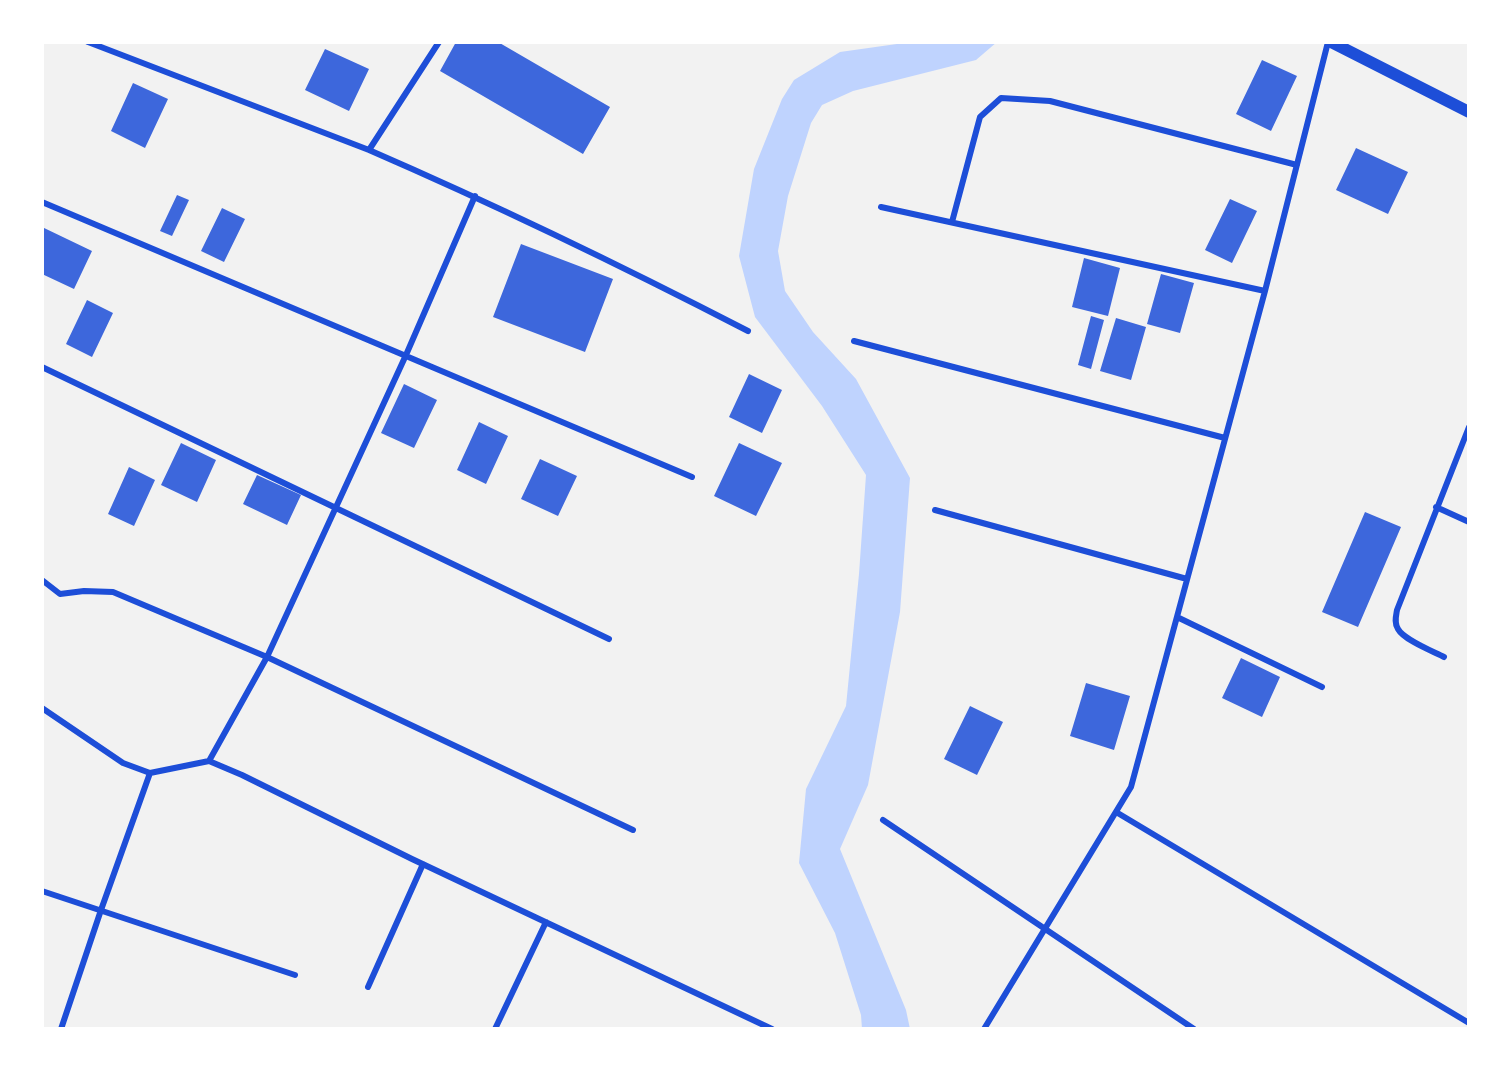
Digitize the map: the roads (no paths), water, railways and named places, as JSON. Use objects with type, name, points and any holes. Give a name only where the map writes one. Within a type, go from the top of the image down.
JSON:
[{"type":"main road","points":[[1329,42],[1469,112]]},
{"type":"street","points":[[88,42],[369,150],[475,196],[632,271],[748,331]]},
{"type":"street","points":[[369,150],[439,42]]},
{"type":"street","points":[[984,1029],[1131,787],[1265,291],[1329,42]]},
{"type":"street","points":[[952,222],[980,117],[1001,98],[1050,101],[1297,165]]},
{"type":"street","points":[[209,761],[267,657],[406,355],[475,196]]},
{"type":"street","points":[[42,202],[692,477]]},
{"type":"street","points":[[881,207],[1265,291]]},
{"type":"street","points":[[854,341],[1225,438]]},
{"type":"street","points":[[42,367],[609,639]]},
{"type":"street","points":[[1444,657],[1409,639],[1398,631],[1395,623],[1397,610],[1469,427]]},
{"type":"street","points":[[1436,507],[1469,522]]},
{"type":"street","points":[[935,510],[1187,579]]},
{"type":"street","points":[[42,580],[60,594],[84,591],[113,592],[267,657],[633,830]]},
{"type":"street","points":[[1177,617],[1322,687]]},
{"type":"street","points":[[42,708],[123,763],[150,773],[209,761],[242,775],[423,864],[772,1029]]},
{"type":"street","points":[[61,1029],[100,910],[150,773]]},
{"type":"street","points":[[1116,812],[1469,1023]]},
{"type":"street","points":[[883,820],[1194,1029]]},
{"type":"street","points":[[368,987],[423,864]]},
{"type":"street","points":[[42,891],[295,975]]},
{"type":"street","points":[[495,1029],[546,922]]},
{"type":"water","points":[[911,42],[997,42],[976,60],[853,91],[822,105],[811,123],[788,196],[778,251],[785,291],[813,332],[856,379],[910,478],[900,612],[868,785],[840,849],[906,1010],[910,1029],[862,1029],[861,1015],[835,933],[799,863],[806,789],[846,706],[866,475],[822,406],[755,317],[739,256],[754,169],[782,99],[794,80],[840,52]]}]
